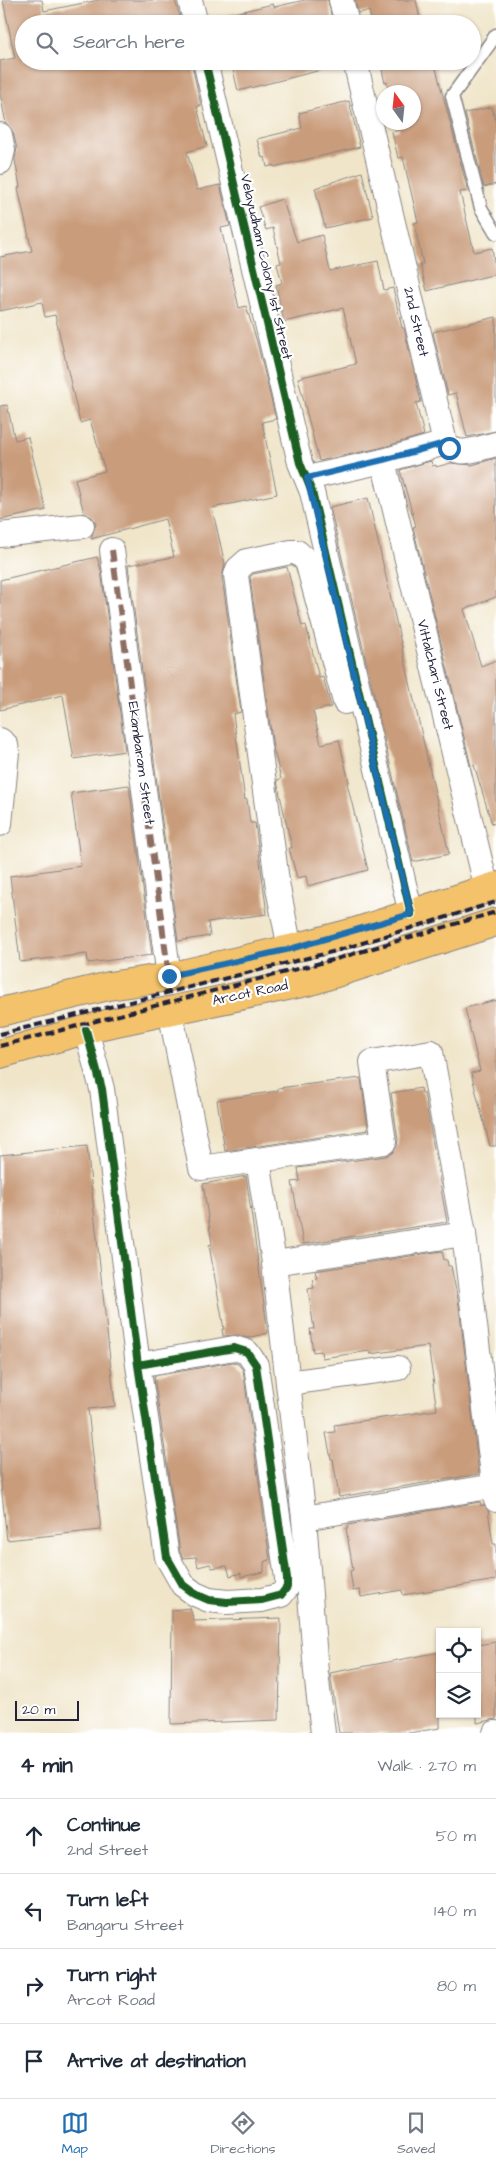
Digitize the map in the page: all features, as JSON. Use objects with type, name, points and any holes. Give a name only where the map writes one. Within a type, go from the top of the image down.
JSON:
[{"type":"main road","points":[[0,1012],[109,986],[169,976],[290,949],[355,932],[492,888]]},
{"type":"main road","name":"Arcot Road","points":[[0,1054],[86,1030],[170,1010],[311,980],[496,922]]},
{"type":"street","points":[[192,0],[194,15]]},
{"type":"street","points":[[341,0],[345,15]]},
{"type":"street","name":"Velayudham Colony 1st Street","points":[[207,70],[300,463],[309,485],[404,916]]},
{"type":"street","name":"2nd Street","points":[[357,70],[445,443]]},
{"type":"street","points":[[0,135],[3,150],[0,162]]},
{"type":"street","points":[[309,485],[383,460],[445,443],[449,448],[460,453],[496,444]]},
{"type":"street","name":"Vittalchari Street","points":[[383,460],[492,888]]},
{"type":"street","points":[[0,535],[82,526]]},
{"type":"street","name":"Ekambaram Street","points":[[112,550],[169,976]]},
{"type":"street","points":[[290,949],[278,888],[236,575],[238,569],[247,561],[298,552],[304,556],[311,569],[395,896],[404,916]]},
{"type":"street","points":[[0,740],[6,745],[7,752],[0,824]]},
{"type":"street","points":[[170,1010],[201,1168],[384,1142],[372,1062],[431,1052],[464,1234],[495,1493],[304,1518]]},
{"type":"street","points":[[86,1030],[102,1089],[138,1364],[167,1556],[183,1585],[195,1594],[209,1600],[227,1602],[262,1600],[281,1595],[287,1587],[287,1578],[256,1365],[246,1352],[234,1348],[138,1364]]},
{"type":"street","points":[[258,1160],[274,1263],[304,1518],[316,1672],[323,1733]]},
{"type":"street","points":[[274,1263],[464,1234]]},
{"type":"street","points":[[288,1382],[398,1368]]},
{"type":"lane","points":[[481,56],[496,35]]},
{"type":"lane","points":[[471,70],[452,96],[482,208],[496,233]]},
{"type":"building","points":[[3,0],[42,0],[44,11],[99,0],[175,0],[179,15],[15,15],[15,58]]},
{"type":"building","points":[[305,0],[328,0],[331,15],[227,15],[273,4],[274,7]]},
{"type":"building","points":[[355,0],[416,0],[419,15],[370,15],[369,11],[358,13]]},
{"type":"building","points":[[15,58],[15,70],[193,70],[201,105],[197,107],[207,146],[187,152],[197,190],[220,185],[230,226],[221,228],[239,308],[246,306],[276,419],[262,422],[277,494],[212,508],[225,564],[222,577],[241,712],[233,714],[245,800],[247,799],[250,823],[255,823],[267,914],[208,922],[210,936],[178,941],[128,565],[174,557],[165,519],[91,539],[96,524],[93,518],[84,513],[75,479],[105,471],[90,420],[80,423],[55,315],[45,317],[42,302],[0,311],[0,257],[32,251],[18,188],[20,187],[15,160],[17,148],[13,132],[6,123],[0,94],[0,61]]},
{"type":"building","points":[[233,70],[321,70],[238,91]]},
{"type":"building","points":[[382,70],[436,70],[468,191],[460,192],[474,252],[492,248],[496,274],[427,291],[420,264],[423,264],[414,223],[418,222],[403,157],[398,158],[392,132],[399,130],[421,130],[421,85],[388,85],[387,82],[385,83]]},
{"type":"building","points":[[349,101],[360,147],[267,167],[265,157],[262,158],[257,139],[302,128],[299,113]]},
{"type":"building","points":[[492,107],[496,124],[496,184],[484,187],[465,113]]},
{"type":"building","points":[[362,172],[373,217],[325,228],[315,188]]},
{"type":"building","points":[[282,199],[297,242],[322,235],[330,271],[378,261],[384,290],[393,288],[402,328],[404,328],[421,402],[416,403],[424,435],[380,448],[319,461],[298,378],[356,364],[343,308],[284,322],[276,285],[282,283],[277,264],[281,263],[273,228],[266,230],[258,207]]},
{"type":"building","points":[[496,317],[496,431],[467,437],[456,393],[448,395],[433,332]]},
{"type":"building","points":[[7,405],[15,440],[28,437],[46,510],[0,520],[0,406]]},
{"type":"building","points":[[496,458],[496,597],[464,609],[481,666],[496,660],[496,823],[492,824],[474,765],[471,766],[413,527],[416,526],[400,470],[431,461],[432,466],[436,465],[436,467],[451,463],[472,465]]},
{"type":"building","points":[[368,498],[449,854],[413,862],[330,507]]},
{"type":"building","points":[[97,557],[101,570],[125,751],[74,759],[63,695],[0,710],[0,580]]},
{"type":"building","points":[[287,567],[302,626],[306,625],[319,678],[323,677],[331,707],[313,711],[321,744],[339,740],[349,782],[347,783],[368,870],[308,886],[306,876],[297,878],[289,848],[292,848],[277,780],[281,779],[273,747],[250,577],[253,574]]},
{"type":"building","points":[[129,785],[152,955],[88,963],[87,954],[20,962],[10,876],[81,866],[71,793]]},
{"type":"building","points":[[496,1000],[496,1146],[490,1146],[471,1073],[480,1071],[465,1008]]},
{"type":"building","points":[[361,1078],[368,1130],[225,1151],[217,1100],[278,1091],[278,1088]]},
{"type":"building","points":[[421,1088],[422,1093],[424,1093],[447,1222],[303,1244],[292,1182],[300,1181],[298,1168],[386,1156],[392,1153],[397,1147],[398,1140],[391,1093]]},
{"type":"building","points":[[87,1146],[115,1406],[88,1409],[101,1530],[7,1540],[0,1474],[0,1155]]},
{"type":"building","points":[[246,1176],[268,1333],[247,1338],[238,1335],[223,1336],[222,1329],[224,1329],[209,1245],[212,1244],[203,1184]]},
{"type":"building","points":[[442,1251],[444,1260],[447,1260],[448,1266],[451,1266],[459,1305],[479,1474],[339,1497],[333,1459],[331,1459],[326,1433],[335,1432],[334,1425],[437,1410],[428,1346],[370,1354],[370,1351],[322,1358],[321,1351],[313,1352],[310,1329],[314,1329],[308,1289],[314,1288],[312,1279],[317,1278],[315,1271]]},
{"type":"building","points":[[233,1362],[238,1364],[243,1370],[270,1560],[264,1562],[264,1572],[241,1577],[241,1573],[230,1576],[227,1566],[212,1568],[210,1564],[198,1567],[196,1557],[183,1558],[180,1552],[154,1376]]},
{"type":"building","points":[[480,1502],[481,1506],[484,1505],[488,1510],[493,1544],[496,1544],[496,1580],[403,1595],[402,1590],[361,1597],[360,1590],[353,1591],[350,1571],[353,1570],[346,1528],[348,1528],[348,1525]]},
{"type":"building","points":[[190,1608],[194,1621],[281,1618],[279,1720],[171,1724],[172,1610]]},
{"type":"building","points":[[496,1642],[496,1719],[477,1723],[477,1718],[481,1718],[481,1644]]},
{"type":"building","points":[[436,1653],[436,1718],[440,1718],[440,1728],[409,1733],[339,1733],[330,1673]]},
{"type":"railway","points":[[0,1034],[336,951],[496,902]]},
{"type":"railway","points":[[0,1046],[336,959],[496,912]]},
{"type":"marked path","points":[[112,550],[169,977]]},
{"type":"cycle path","points":[[207,70],[300,463],[312,492],[411,914]]},
{"type":"cycle path","points":[[86,1030],[102,1089],[138,1365],[167,1557],[183,1585],[195,1594],[209,1600],[227,1602],[262,1600],[281,1595],[287,1587],[287,1578],[256,1365],[247,1352],[234,1348],[138,1365]]},
{"type":"route","points":[[169,976],[290,949],[355,932],[411,914],[312,492],[307,478],[445,443],[449,448]]}]
